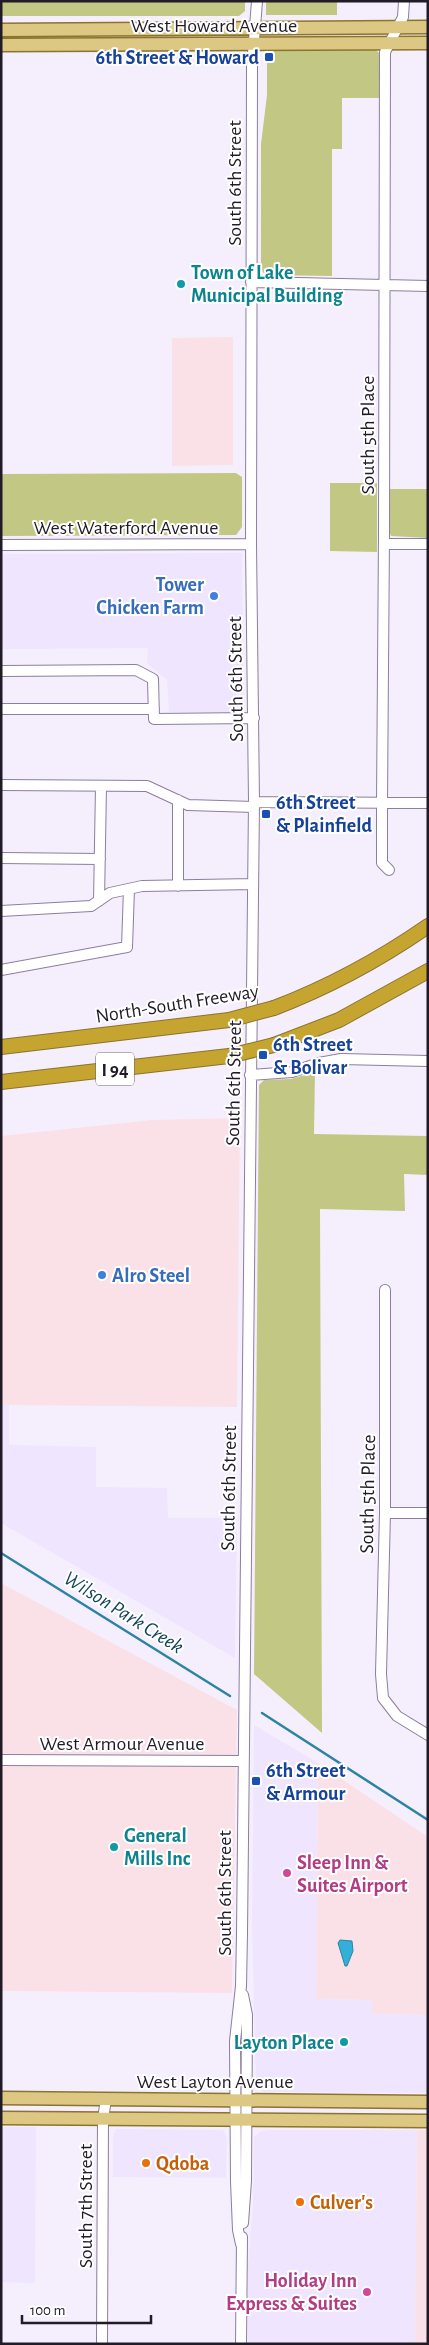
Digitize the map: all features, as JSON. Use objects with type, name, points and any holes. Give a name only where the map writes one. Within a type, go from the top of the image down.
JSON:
[{"type":"highway","name":"North-South Freeway","points":[[1,1047],[229,1020],[274,1008],[346,977],[392,951],[428,926]]},
{"type":"highway","name":"I 94","points":[[1,1082],[229,1056],[274,1045],[339,1020],[428,971]]},
{"type":"main road","name":"West Howard Avenue","points":[[1,30],[428,27]]},
{"type":"main road","name":"West Howard Avenue","points":[[1,45],[428,43]]},
{"type":"main road","name":"West Layton Avenue","points":[[1,2098],[428,2102]]},
{"type":"main road","name":"West Layton Avenue","points":[[1,2118],[428,2121]]},
{"type":"street","name":"South 6th Street","points":[[241,2344],[241,2244],[237,2220],[241,2101],[247,2015],[242,1986],[243,1761],[254,804],[251,544],[251,282],[254,44],[257,1]]},
{"type":"street","name":"South 5th Place","points":[[389,870],[382,862],[385,52],[404,17],[404,1]]},
{"type":"street","points":[[251,282],[428,286]]},
{"type":"street","name":"West Waterford Avenue","points":[[1,545],[251,544]]},
{"type":"street","points":[[384,544],[428,544]]},
{"type":"street","points":[[1,671],[136,670],[153,679],[154,719],[254,718]]},
{"type":"street","points":[[1,709],[154,709]]},
{"type":"street","points":[[1,785],[147,786],[188,805],[428,803]]},
{"type":"street","points":[[99,901],[101,786]]},
{"type":"street","points":[[178,800],[178,886]]},
{"type":"street","points":[[1,858],[100,859]]},
{"type":"street","points":[[1,911],[91,906],[110,893],[128,889],[253,884]]},
{"type":"street","points":[[1,970],[127,947],[128,889]]},
{"type":"street","points":[[250,1074],[284,1073],[319,1062],[341,1059],[428,1061]]},
{"type":"street","name":"South 5th Place","points":[[385,1290],[385,1513],[381,1674],[383,1698],[397,1716],[428,1735]]},
{"type":"street","points":[[385,1513],[428,1513]]},
{"type":"street","name":"West Armour Avenue","points":[[1,1760],[243,1761]]},
{"type":"street","name":"South 7th Street","points":[[102,2344],[103,2119],[106,2099]]},
{"type":"shaded area","points":[[233,337],[233,465],[172,466],[172,338]]},
{"type":"shaded area","points":[[242,553],[244,713],[169,712],[167,680],[147,663],[148,648],[1,649],[1,554]]},
{"type":"shaded area","points":[[240,1118],[237,1407],[1,1405],[1,1136],[152,1120]]},
{"type":"shaded area","points":[[1,1405],[9,1405],[9,1445],[96,1447],[96,1487],[167,1488],[168,1518],[237,1518],[235,1658],[1,1523]]},
{"type":"shaded area","points":[[1,1583],[237,1710],[232,1993],[1,1991]]},
{"type":"shaded area","points":[[254,1725],[318,1763],[316,1999],[373,2000],[374,2014],[428,2015],[428,2093],[264,2092],[256,2088],[252,1922]]},
{"type":"shaded area","points":[[318,1763],[428,1837],[428,2015],[373,2014],[372,2000],[316,1999]]},
{"type":"shaded area","points":[[1,2127],[36,2127],[35,2283],[1,2282]]},
{"type":"shaded area","points":[[116,2129],[223,2130],[227,2138],[226,2178],[113,2177],[113,2136]]},
{"type":"shaded area","points":[[417,2130],[415,2344],[248,2344],[248,2264],[253,2204],[254,2137],[261,2131]]},
{"type":"shaded area","points":[[417,2130],[428,2130],[428,2344],[415,2344]]},
{"type":"green space","points":[[1,1],[245,1],[245,11],[239,16],[1,16]]},
{"type":"green space","points":[[266,1],[337,1],[337,15],[266,15]]},
{"type":"green space","points":[[376,50],[379,53],[379,98],[342,98],[342,149],[332,149],[332,276],[265,275],[261,269],[261,144],[267,95],[267,56],[273,51]]},
{"type":"green space","points":[[236,473],[242,477],[242,527],[236,535],[1,536],[1,474]]},
{"type":"green space","points":[[330,483],[377,483],[377,552],[330,551]]},
{"type":"green space","points":[[388,489],[428,489],[428,538],[391,536],[389,531]]},
{"type":"green space","points":[[315,1072],[314,1134],[428,1136],[428,1175],[404,1174],[405,1211],[320,1209],[322,1733],[254,1674],[259,1085],[264,1080],[291,1079]]},
{"type":"water","points":[[340,1940],[352,1941],[353,1951],[347,1966],[345,1966],[338,1943]]},
{"type":"waterway","name":"Wilson Park Creek","points":[[1,1553],[230,1696]]},
{"type":"waterway","name":"Wilson Park Creek","points":[[262,1713],[428,1820]]},
{"type":"place","name":"6th Street & Howard","points":[[269,57]]},
{"type":"place","name":"Town of Lake Municipal Building","points":[[181,284]]},
{"type":"place","name":"Tower Chicken Farm","points":[[214,596]]},
{"type":"place","name":"6th Street & Plainfield","points":[[266,814]]},
{"type":"place","name":"6th Street & Bolivar","points":[[263,1055]]},
{"type":"place","name":"Alro Steel","points":[[102,1275]]},
{"type":"place","name":"6th Street & Armour","points":[[256,1781]]},
{"type":"place","name":"General Mills Inc","points":[[114,1847]]},
{"type":"place","name":"Sleep Inn & Suites Airport","points":[[287,1873]]},
{"type":"place","name":"Layton Place","points":[[344,2042]]},
{"type":"place","name":"Qdoba","points":[[146,2163]]},
{"type":"place","name":"Culver's","points":[[300,2202]]},
{"type":"place","name":"Holiday Inn Express & Suites","points":[[367,2292]]}]
